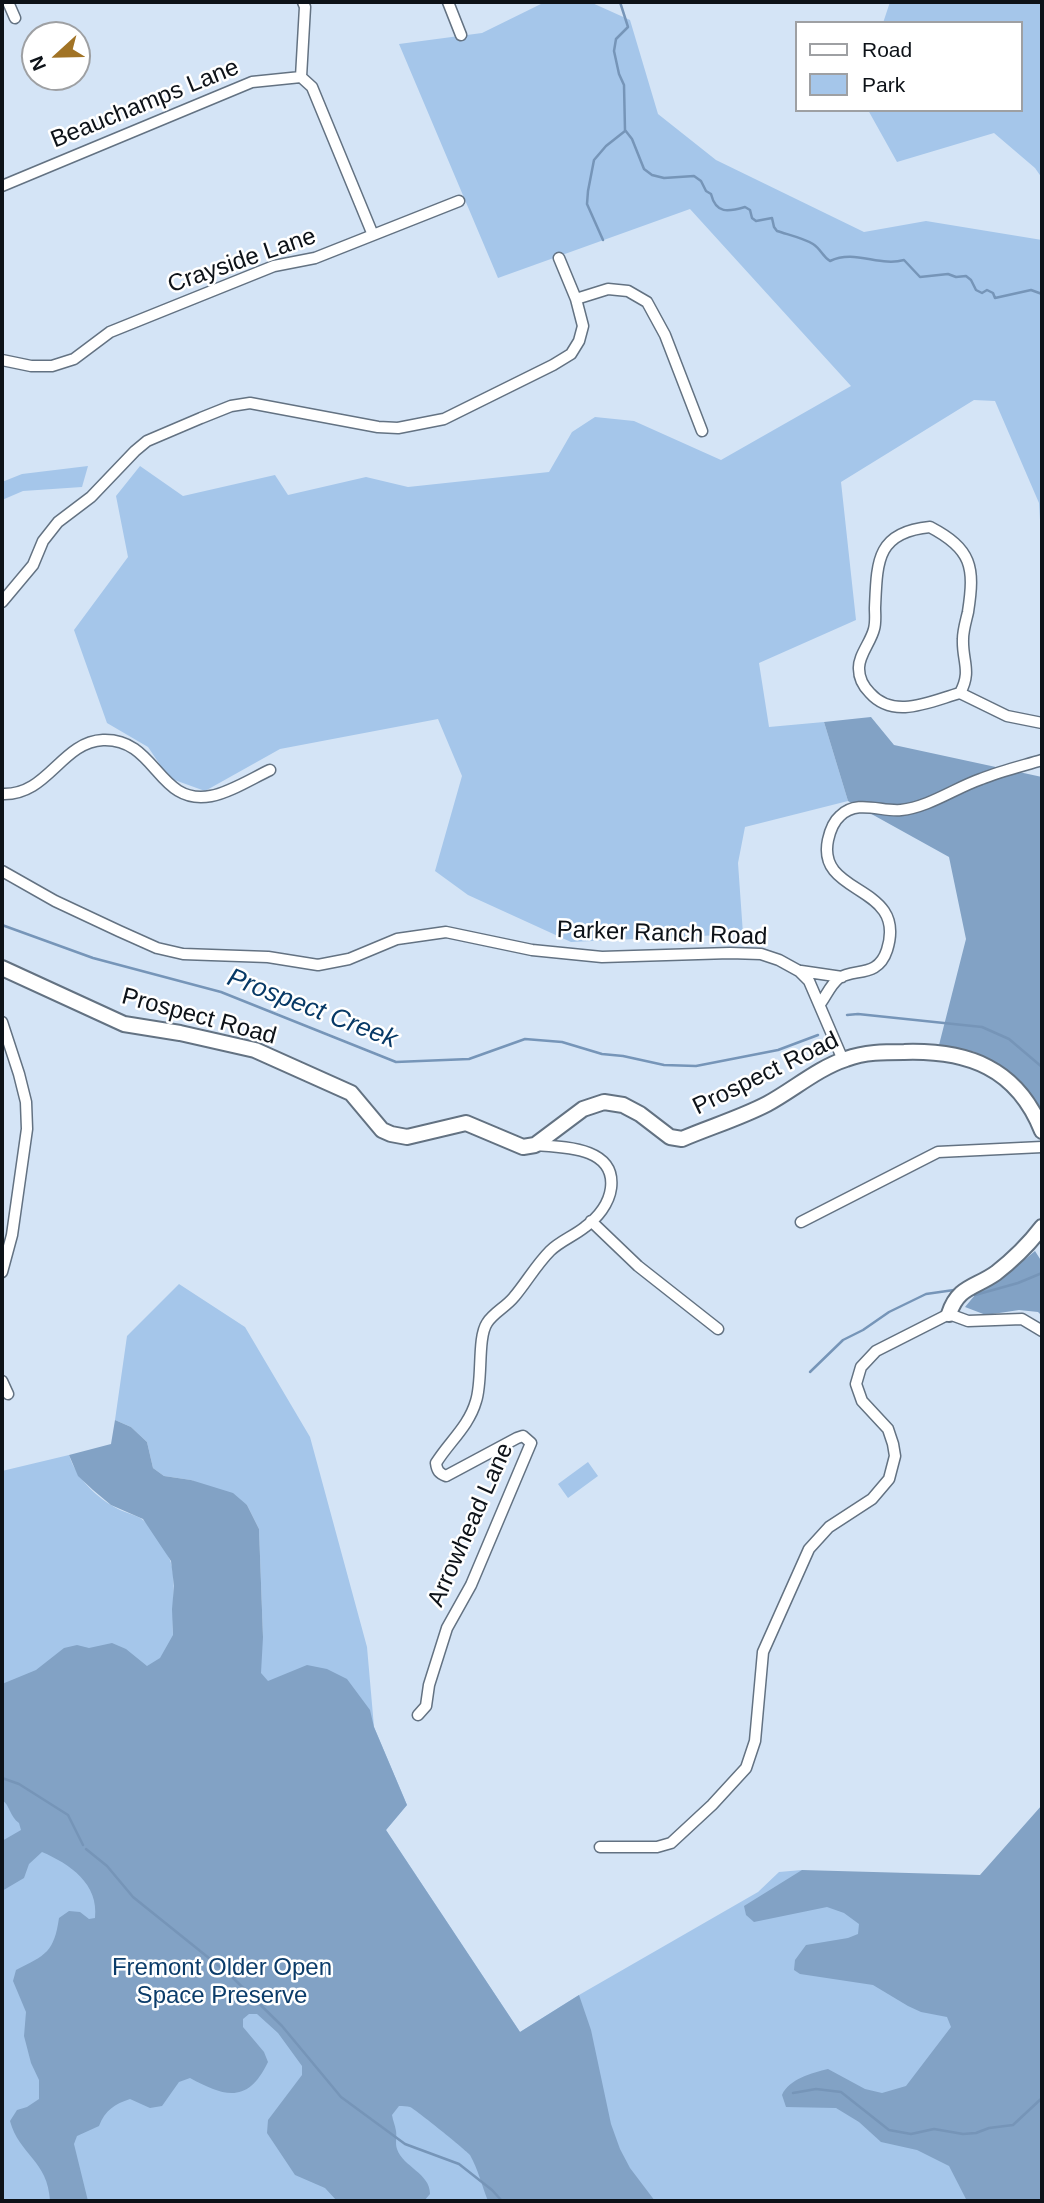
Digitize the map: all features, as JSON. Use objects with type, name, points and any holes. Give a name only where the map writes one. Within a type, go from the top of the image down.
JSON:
[{"type":"street","points":[[8,2],[15,18]]},
{"type":"street","points":[[303,2],[301,77],[312,86],[373,235]]},
{"type":"street","points":[[448,2],[461,34]]},
{"type":"street","name":"Beauchamps Lane","points":[[2,186],[252,82],[301,77]]},
{"type":"street","name":"Crayside Lane","points":[[2,360],[31,366],[52,366],[74,359],[110,332],[274,266],[315,258],[459,201]]},
{"type":"street","points":[[2,602],[33,565],[43,541],[58,522],[90,497],[147,441],[231,406],[250,403],[378,427],[398,428],[444,419],[571,354],[579,341],[583,326],[576,299],[559,258]]},
{"type":"street","points":[[576,299],[608,289],[628,290],[647,302],[665,335],[702,431]]},
{"type":"street","points":[[960,692],[968,671],[963,639],[971,592],[971,568],[961,548],[946,535],[930,527],[899,534],[887,544],[879,558],[875,628],[860,660],[861,679],[873,696],[889,707],[902,709],[960,692],[1000,714],[1042,723]]},
{"type":"street","points":[[2,794],[25,791],[39,783],[75,750],[88,743],[103,740],[130,745],[144,755],[176,791],[191,796],[212,796],[270,771]]},
{"type":"street","points":[[820,1004],[842,976],[863,973],[880,964],[886,954],[891,934],[887,915],[875,899],[841,878],[829,861],[827,844],[831,827],[839,816],[864,807],[895,810],[911,807],[980,779],[1042,760]]},
{"type":"street","name":"Parker Ranch Road","points":[[2,871],[55,901],[119,931],[157,948],[183,954],[268,957],[318,965],[349,959],[397,939],[446,932],[532,950],[602,957],[761,954],[799,971],[809,981],[843,1060]]},
{"type":"street","name":"Prospect Road","points":[[2,968],[124,1024],[255,1050],[351,1093],[382,1130],[407,1137],[466,1123],[523,1147],[535,1144],[583,1110],[604,1102],[623,1105],[640,1114],[670,1137],[682,1139],[765,1105],[843,1060],[869,1053],[929,1051],[974,1059],[1007,1078],[1035,1113],[1042,1131]]},
{"type":"street","name":"Parker Ranch Road","points":[[799,971],[842,976]]},
{"type":"street","points":[[2,1022],[26,1102],[27,1129],[12,1235],[2,1272]]},
{"type":"street","name":"Arrowhead Lane","points":[[418,1715],[426,1706],[429,1685],[447,1628],[471,1585],[531,1443],[523,1436],[517,1438],[446,1476],[440,1474],[436,1463],[469,1420],[476,1403],[481,1385],[482,1336],[487,1323],[512,1300],[551,1250],[591,1221],[609,1199],[611,1173],[600,1158],[573,1148],[535,1144]]},
{"type":"street","points":[[801,1222],[938,1152],[1042,1147]]},
{"type":"street","points":[[591,1221],[638,1266],[718,1329]]},
{"type":"street","points":[[949,1314],[953,1300],[963,1291],[995,1274],[1027,1247],[1042,1227]]},
{"type":"street","points":[[600,1847],[657,1847],[671,1843],[712,1805],[746,1768],[755,1741],[764,1653],[808,1549],[829,1527],[872,1499],[889,1479],[895,1456],[893,1444],[887,1429],[862,1401],[856,1384],[860,1367],[876,1351],[949,1314],[968,1321],[1022,1319],[1042,1331]]},
{"type":"street","points":[[2,1381],[8,1394]]},
{"type":"green space","points":[[545,2],[590,2],[630,20],[658,114],[716,160],[864,232],[926,221],[1042,240],[1042,553],[1039,503],[995,401],[974,400],[841,482],[856,620],[759,663],[769,727],[824,722],[848,801],[745,827],[738,863],[743,934],[571,942],[468,895],[435,871],[462,776],[438,719],[280,749],[205,791],[169,778],[148,747],[107,723],[74,630],[128,557],[116,496],[140,466],[183,496],[275,475],[288,495],[366,477],[408,487],[549,472],[572,432],[595,417],[634,421],[721,460],[851,386],[690,209],[498,278],[399,44],[482,33]]},
{"type":"green space","points":[[890,2],[1042,2],[1042,178],[1035,168],[994,133],[897,162],[869,112],[1023,112],[1023,21],[884,21]]},
{"type":"green space","points":[[88,466],[82,487],[23,491],[2,500],[2,482],[22,474]]},
{"type":"green space","points":[[871,717],[894,745],[1042,777],[1042,1115],[1010,1072],[975,1052],[939,1045],[966,939],[949,857],[848,801],[824,722]]},
{"type":"green space","points":[[1035,1251],[1042,1262],[1042,1316],[1038,1312],[1019,1310],[986,1315],[965,1307],[980,1289],[1006,1275]]},
{"type":"green space","name":"Fremont Older Open Space Preserve","points":[[179,1284],[245,1327],[310,1437],[367,1647],[374,1727],[407,1805],[386,1830],[520,2032],[758,1892],[779,1872],[802,1870],[905,1889],[1042,2201],[2,2201],[2,1471],[69,1455],[77,1472],[95,1493],[118,1509],[143,1520],[165,1550],[173,1576],[173,1635],[263,1637],[259,1529],[247,1505],[191,1480],[164,1476],[153,1468],[147,1442],[131,1427],[115,1420],[127,1336]]},
{"type":"green space","points":[[115,1420],[131,1427],[147,1442],[153,1468],[164,1476],[191,1480],[233,1493],[247,1505],[259,1529],[263,1637],[261,1673],[268,1681],[307,1665],[327,1669],[347,1679],[370,1710],[374,1727],[407,1805],[386,1830],[520,2032],[579,1995],[591,2030],[611,2124],[620,2149],[630,2168],[655,2201],[488,2201],[470,2155],[414,2109],[399,2106],[392,2115],[397,2149],[405,2161],[426,2181],[430,2194],[424,2201],[337,2201],[325,2188],[295,2175],[267,2133],[268,2120],[302,2075],[302,2066],[278,2033],[257,2014],[249,2014],[243,2019],[243,2027],[264,2052],[268,2062],[252,2085],[244,2091],[225,2092],[190,2078],[179,2082],[162,2106],[150,2108],[130,2099],[115,2106],[107,2112],[99,2126],[77,2136],[74,2144],[88,2201],[50,2201],[44,2176],[14,2133],[10,2121],[17,2110],[39,2099],[39,2080],[24,2036],[26,2012],[13,1981],[16,1970],[47,1951],[54,1938],[59,1918],[69,1911],[80,1912],[89,1919],[95,1918],[95,1906],[87,1885],[80,1877],[63,1863],[42,1852],[29,1864],[24,1878],[2,1891],[2,1841],[21,1830],[2,1800],[2,1684],[36,1670],[64,1648],[77,1645],[89,1648],[112,1643],[126,1649],[147,1666],[160,1658],[173,1635],[174,1586],[171,1561],[143,1519],[111,1505],[93,1490],[78,1476],[69,1455],[111,1444]]},
{"type":"green space","points":[[588,1462],[598,1476],[568,1498],[558,1484]]},
{"type":"green space","points":[[1042,1805],[1042,2201],[967,2201],[949,2166],[917,2150],[881,2142],[859,2122],[836,2108],[786,2107],[782,2095],[795,2081],[828,2069],[865,2089],[882,2093],[906,2086],[951,2027],[947,2017],[921,2012],[873,1985],[800,1974],[794,1970],[795,1960],[806,1945],[858,1934],[859,1924],[844,1913],[827,1907],[754,1922],[746,1915],[744,1906],[802,1870],[980,1875]]},
{"type":"waterway","points":[[620,2],[628,27],[616,39],[614,51],[624,85],[625,130],[632,139],[644,169],[652,175],[664,178],[694,176],[701,181],[719,208],[733,210],[745,207],[756,221],[772,218],[777,231],[813,244],[830,261],[849,257],[895,262],[904,260],[920,277],[948,274],[966,276],[976,290],[982,293],[987,290],[993,293],[995,298],[1031,290],[1042,294]]},
{"type":"waterway","points":[[603,240],[587,204],[594,160],[625,131]]},
{"type":"waterway","name":"Prospect Creek","points":[[2,925],[93,958],[221,992],[396,1062],[469,1059],[525,1039],[562,1042],[602,1054],[664,1065],[696,1066],[778,1050],[818,1035]]},
{"type":"waterway","name":"Prospect Creek","points":[[847,1015],[982,1027],[1009,1039],[1042,1067]]},
{"type":"waterway","points":[[2,1125],[2,1136]]},
{"type":"waterway","points":[[975,1295],[1042,1273]]},
{"type":"waterway","points":[[810,1372],[843,1340],[889,1312],[926,1294],[954,1290]]},
{"type":"waterway","points":[[2,1778],[19,1784],[68,1815],[83,1845]]},
{"type":"waterway","points":[[86,1849],[107,1866],[133,1897],[230,1975],[282,2026],[341,2097],[405,2144],[459,2164],[502,2201]]},
{"type":"waterway","points":[[793,2093],[816,2089],[841,2092],[889,2130],[911,2134],[934,2129],[963,2134],[976,2133],[989,2128],[1013,2125],[1042,2098]]}]
